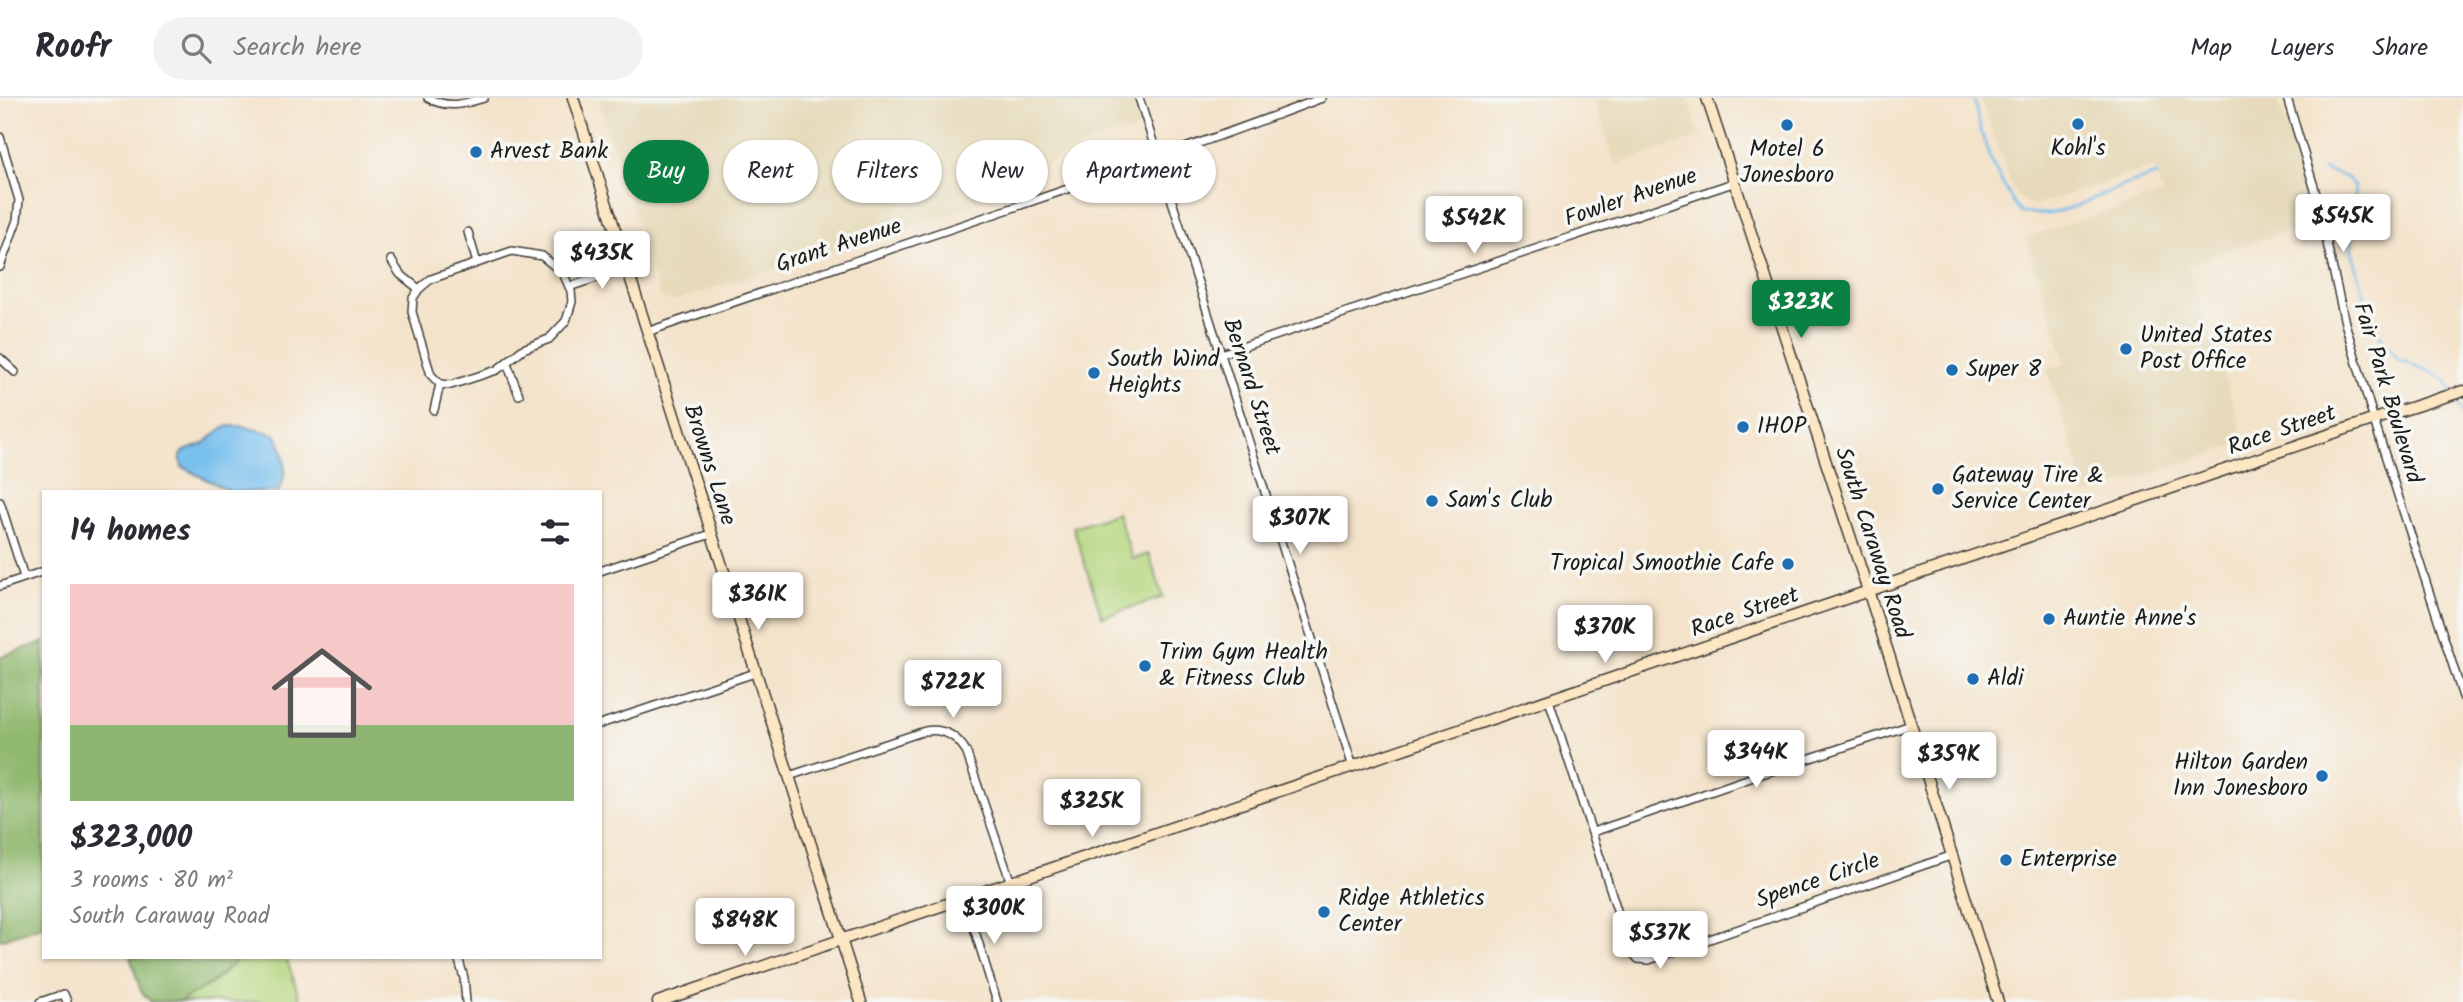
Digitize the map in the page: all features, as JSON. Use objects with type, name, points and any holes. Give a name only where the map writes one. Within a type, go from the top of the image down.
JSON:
[{"type":"street","points":[[429,98],[458,106],[484,98]]},
{"type":"street","name":"Browns Lane","points":[[573,98],[861,1002]]},
{"type":"street","name":"Bernard Street","points":[[1139,98],[1152,140]]},
{"type":"street","name":"Grant Avenue","points":[[1207,140],[1322,98]]},
{"type":"street","name":"South Caraway Road","points":[[1707,98],[1953,855],[1998,1002]]},
{"type":"street","name":"Fair Park Boulevard","points":[[2287,98],[2315,190],[2345,323],[2463,697]]},
{"type":"street","points":[[0,137],[19,200],[18,220],[0,267]]},
{"type":"street","name":"Fowler Avenue","points":[[1221,354],[1733,183]]},
{"type":"street","name":"Grant Avenue","points":[[647,332],[1062,191]]},
{"type":"street","name":"Bernard Street","points":[[1172,203],[1353,767]]},
{"type":"street","points":[[468,232],[477,263]]},
{"type":"street","points":[[512,251],[531,252],[558,267],[569,287],[572,302],[566,321],[550,339],[523,349],[497,370],[451,385],[440,384],[431,375],[412,312],[413,299],[419,289],[431,279],[512,251]]},
{"type":"street","points":[[391,260],[400,274],[419,289]]},
{"type":"street","points":[[569,287],[626,268]]},
{"type":"street","points":[[0,358],[15,372]]},
{"type":"street","points":[[507,363],[519,395]]},
{"type":"street","points":[[434,411],[440,384]]},
{"type":"street","name":"Race Street","points":[[659,1002],[2375,419],[2462,392]]},
{"type":"street","points":[[0,502],[24,577]]},
{"type":"street","points":[[602,570],[711,534]]},
{"type":"street","points":[[0,586],[42,571]]},
{"type":"street","points":[[2453,666],[2463,663]]},
{"type":"street","points":[[602,723],[755,673]]},
{"type":"street","name":"Spence Circle","points":[[1549,700],[1630,950],[1643,960],[1953,855]]},
{"type":"street","points":[[1593,832],[1911,725]]},
{"type":"street","points":[[789,776],[925,731],[945,732],[960,742],[967,751],[1011,883]]},
{"type":"street","points":[[965,899],[998,1002]]},
{"type":"street","points":[[459,959],[464,978],[466,1002]]},
{"type":"street","points":[[40,1002],[64,994],[67,1002]]},
{"type":"shaded area","points":[[598,98],[1132,98],[1140,128],[1098,140],[1062,140],[1062,156],[1048,163],[1048,140],[956,140],[956,203],[976,203],[955,212],[674,301],[665,300],[659,294],[631,203],[709,203],[709,140],[623,140],[623,178]]},
{"type":"shaded area","points":[[1594,98],[1688,98],[1700,137],[1615,165]]},
{"type":"shaded area","points":[[1980,98],[2277,98],[2312,222],[2187,265],[2246,442],[2087,495],[2048,370],[2066,364],[2025,238],[2163,194],[2153,167],[2036,205],[2026,203],[2015,194]]},
{"type":"green space","points":[[1117,513],[1133,559],[1149,554],[1163,597],[1102,617],[1073,527]]},
{"type":"green space","points":[[42,643],[42,926],[0,940],[0,657]]},
{"type":"green space","points":[[131,959],[238,959],[212,983],[181,1001],[151,1002],[141,991]]},
{"type":"green space","points":[[238,959],[287,959],[301,1002],[177,1002],[212,983]]},
{"type":"water","points":[[227,426],[242,426],[275,434],[285,463],[284,477],[279,490],[227,490],[182,467],[183,452],[205,443]]},
{"type":"waterway","points":[[1974,98],[1980,129],[1990,158],[2021,213],[2049,214],[2157,175]]},
{"type":"waterway","points":[[2324,169],[2348,178],[2355,188],[2351,247],[2376,330],[2399,360],[2447,381],[2452,392]]},
{"type":"waterway","points":[[2455,398],[2463,416]]},
{"type":"place","name":"Kohl's","points":[[2078,124]]},
{"type":"place","name":"Motel 6 Jonesboro","points":[[1787,125]]},
{"type":"place","name":"Arvest Bank","points":[[476,152]]},
{"type":"place","name":"United States Post Office","points":[[2126,349]]},
{"type":"place","name":"Super 8","points":[[1952,370]]},
{"type":"place","name":"South Wind Heights","points":[[1094,373]]},
{"type":"place","name":"IHOP","points":[[1743,427]]},
{"type":"place","name":"Gateway Tire & Service Center","points":[[1938,489]]},
{"type":"place","name":"Sam's Club","points":[[1432,501]]},
{"type":"place","name":"Tropical Smoothie Cafe","points":[[1788,564]]},
{"type":"place","name":"Auntie Anne's","points":[[2049,619]]},
{"type":"place","name":"Trim Gym Health & Fitness Club","points":[[1145,666]]},
{"type":"place","name":"Aldi","points":[[1973,679]]},
{"type":"place","name":"Hilton Garden Inn Jonesboro","points":[[2322,776]]},
{"type":"place","name":"Enterprise","points":[[2006,860]]},
{"type":"place","name":"Ridge Athletics Center","points":[[1324,912]]}]
